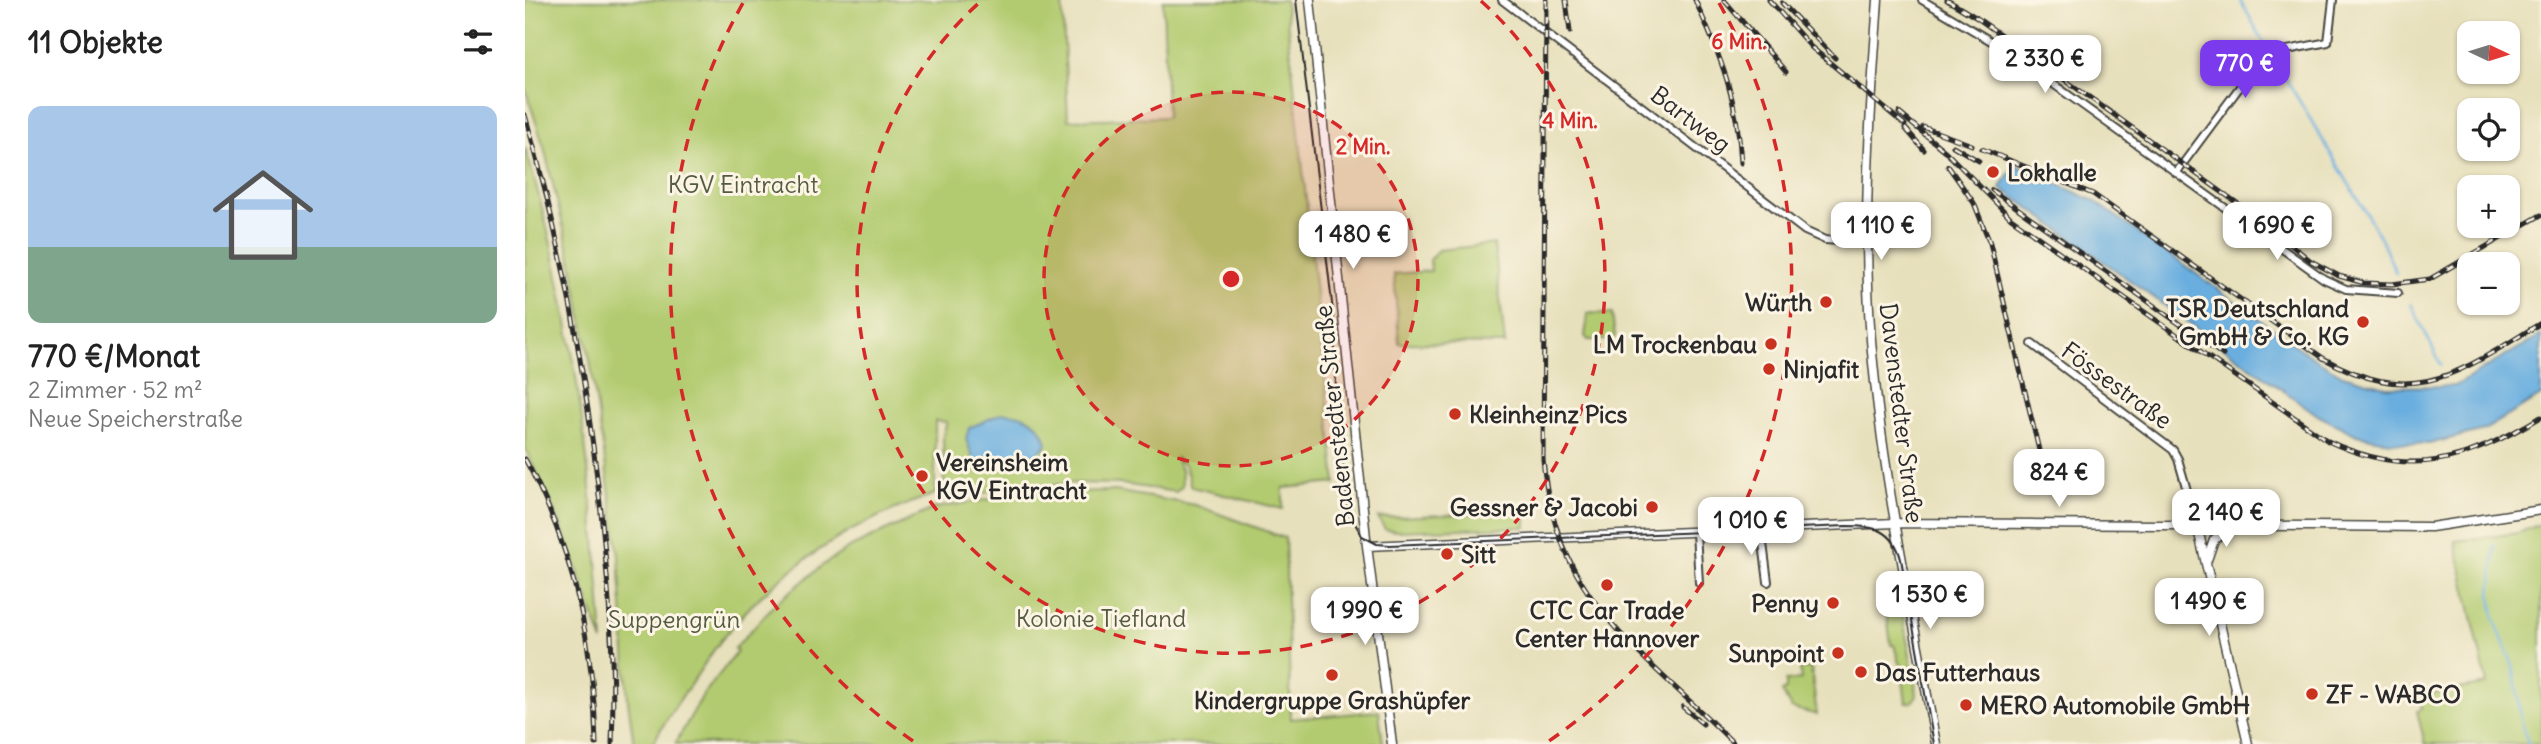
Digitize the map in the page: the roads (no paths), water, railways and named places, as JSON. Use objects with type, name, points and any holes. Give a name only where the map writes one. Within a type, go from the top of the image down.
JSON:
[{"type":"street","name":"Badenstedter Straße","points":[[1310,0],[1367,546],[1392,744]]},
{"type":"street","name":"Bartweg","points":[[1502,0],[1805,231],[1825,240],[1866,243]]},
{"type":"street","name":"Davenstedter Straße","points":[[1878,0],[1868,149],[1866,243],[1874,381],[1895,523],[1936,744]]},
{"type":"street","points":[[1922,0],[1988,38],[2324,279],[2346,289],[2370,293],[2398,293]]},
{"type":"street","points":[[2176,173],[2256,65],[2277,52],[2328,42],[2333,0]]},
{"type":"street","name":"Fössestraße","points":[[2032,344],[2173,450],[2178,459],[2197,525],[2248,744]]},
{"type":"street","points":[[1367,546],[1895,523],[2431,527],[2541,510]]},
{"type":"street","points":[[2206,563],[2214,540],[2229,526]]},
{"type":"street","points":[[1761,528],[1768,582]]},
{"type":"street","points":[[1696,531],[1699,583]]},
{"type":"water","points":[[2014,164],[2095,201],[2315,359],[2343,375],[2386,387],[2455,386],[2541,335],[2541,396],[2484,430],[2429,444],[2390,442],[2357,435],[2319,416],[2001,188]]},
{"type":"water","points":[[1002,413],[1024,416],[1036,423],[1047,443],[1034,455],[1013,462],[992,464],[974,461],[966,439],[969,428]]},
{"type":"waterway","points":[[2240,0],[2266,46]]},
{"type":"waterway","points":[[2278,65],[2381,238],[2396,273]]},
{"type":"waterway","points":[[2411,304],[2441,365]]},
{"type":"waterway","points":[[2495,545],[2491,595],[2494,618],[2513,666],[2523,730],[2529,744]]},
{"type":"tram line","points":[[1296,0],[1334,320],[1336,390],[1348,511],[1362,536],[1377,544],[1390,545],[1846,526],[1881,531],[1893,541],[1901,559],[1934,744]]},
{"type":"railway","points":[[1546,0],[1543,459],[1551,508],[1565,551],[1585,587],[1609,620],[1637,651],[1734,744]]},
{"type":"railway","points":[[1566,0],[1570,32]]},
{"type":"railway","points":[[1695,0],[1727,79],[1736,119],[1741,163]]},
{"type":"railway","points":[[1724,0],[1786,72]]},
{"type":"railway","points":[[1769,0],[1811,47],[1905,125]]},
{"type":"railway","points":[[1947,0],[1977,18],[2258,218],[2311,261],[2339,276],[2364,283],[2392,284],[2430,279],[2541,215]]},
{"type":"railway","points":[[1782,3],[1835,58]]},
{"type":"railway","points":[[1899,113],[1946,152],[2011,218],[2328,441],[2386,460],[2437,460],[2488,445],[2541,417]]},
{"type":"railway","points":[[525,115],[563,270],[590,426],[610,611],[612,744]]},
{"type":"railway","points":[[1923,127],[1972,145]]},
{"type":"railway","points":[[1905,128],[1924,150]]},
{"type":"railway","points":[[1953,146],[1979,161]]},
{"type":"railway","points":[[1982,149],[2093,194],[2323,358],[2356,373],[2385,381],[2411,383],[2437,378],[2486,356],[2541,323]]},
{"type":"railway","points":[[1948,166],[1974,203],[1990,243],[2046,480]]},
{"type":"railway","points":[[1992,190],[2223,355]]},
{"type":"railway","points":[[525,459],[556,527],[578,597],[591,670],[596,744]]},
{"type":"railway","points":[[1683,707],[1703,724]]},
{"type":"place","name":"Lokhalle","points":[[1993,172]]},
{"type":"place","name":"Würth","points":[[1826,302]]},
{"type":"place","name":"TSR Deutschland GmbH & Co. KG","points":[[2363,322]]},
{"type":"place","name":"LM Trockenbau","points":[[1771,344]]},
{"type":"place","name":"Ninjafit","points":[[1769,369]]},
{"type":"place","name":"Kleinheinz Pics","points":[[1455,414]]},
{"type":"place","name":"Vereinsheim KGV Eintracht","points":[[922,476]]},
{"type":"place","name":"Gessner & Jacobi","points":[[1652,507]]},
{"type":"place","name":"Sitt","points":[[1447,554]]},
{"type":"place","name":"CTC Car Trade Center Hannover","points":[[1607,585]]},
{"type":"place","name":"Penny","points":[[1833,603]]},
{"type":"place","name":"Sunpoint","points":[[1838,653]]},
{"type":"place","name":"Das Futterhaus","points":[[1861,672]]},
{"type":"place","name":"Kindergruppe Grashüpfer","points":[[1332,675]]},
{"type":"place","name":"ZF - WABCO","points":[[2312,694]]},
{"type":"place","name":"MERO Automobile GmbH","points":[[1966,705]]},
{"type":"park label","name":"KGV Eintracht","points":[[743,184]]},
{"type":"park label","name":"Kolonie Tiefland","points":[[1101,618]]},
{"type":"park label","name":"Suppengrün","points":[[674,619]]}]
